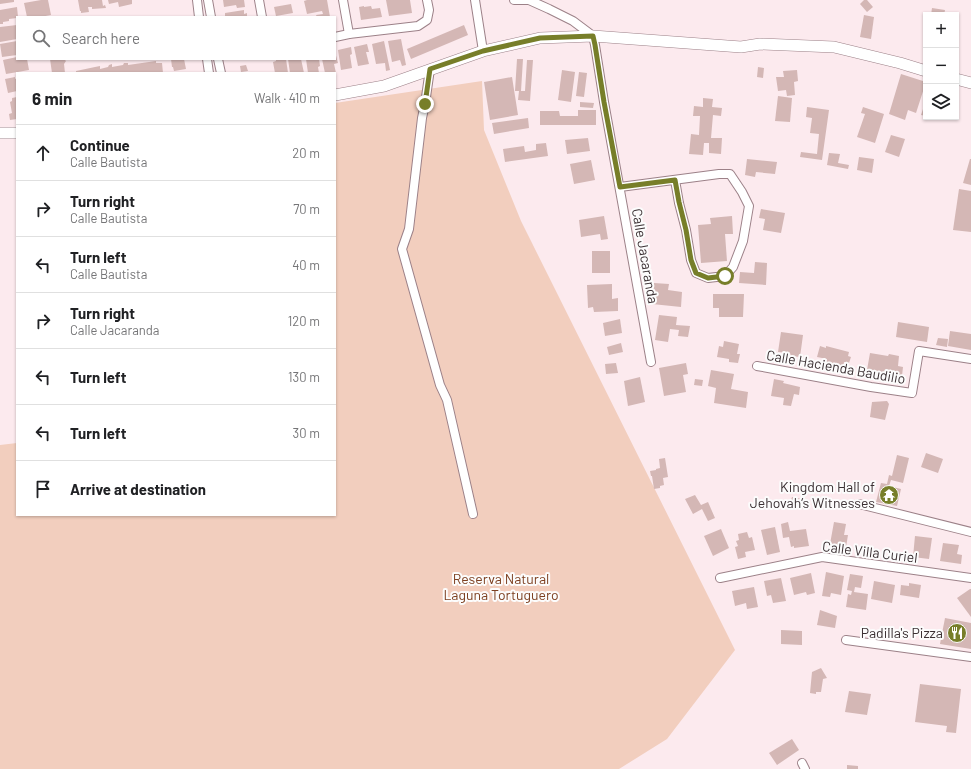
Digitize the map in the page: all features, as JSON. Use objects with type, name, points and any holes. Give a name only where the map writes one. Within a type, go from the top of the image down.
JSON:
[{"type":"street","points":[[197,0],[200,16]]},
{"type":"street","points":[[208,0],[211,16]]},
{"type":"street","points":[[259,0],[262,16]]},
{"type":"street","points":[[343,0],[349,34]]},
{"type":"street","points":[[336,37],[418,26],[427,20],[429,10],[427,0]]},
{"type":"street","points":[[475,0],[483,51]]},
{"type":"street","points":[[514,0],[529,0],[549,9],[573,21],[593,36]]},
{"type":"street","points":[[336,95],[384,86],[483,51],[540,38],[593,36],[741,47],[760,44],[834,47],[900,62],[923,70]]},
{"type":"street","name":"Calle Jacaranda","points":[[593,36],[651,362]]},
{"type":"street","points":[[207,60],[209,72]]},
{"type":"street","points":[[218,60],[221,72]]},
{"type":"street","points":[[430,69],[422,118],[409,229],[402,249],[440,385],[447,400],[473,514]]},
{"type":"street","points":[[959,80],[971,83]]},
{"type":"street","points":[[0,133],[16,133]]},
{"type":"street","points":[[620,187],[719,174],[730,174],[749,206],[743,241],[733,267],[725,276],[708,278],[696,273],[691,260],[675,180]]},
{"type":"street","name":"Calle Hacienda Baudilio","points":[[757,366],[912,393],[919,351],[971,359]]},
{"type":"street","points":[[859,504],[971,532]]},
{"type":"street","name":"Calle Villa Curiel","points":[[720,578],[822,557],[971,578]]},
{"type":"street","points":[[846,640],[971,657]]},
{"type":"green space","name":"Reserva Natural Laguna Tortuguero","points":[[482,81],[484,130],[521,221],[735,650],[667,739],[619,769],[0,769],[0,445],[16,443],[16,516],[336,516],[336,103]]},
{"type":"building","points":[[0,0],[14,0],[14,2],[0,4]]},
{"type":"building","points":[[48,0],[51,15],[27,16],[24,3]]},
{"type":"building","points":[[78,0],[102,0],[103,6],[105,5],[106,8],[92,9],[92,7],[88,7],[89,12],[81,13]]},
{"type":"building","points":[[108,0],[132,0],[132,4],[119,7],[118,2],[109,4]]},
{"type":"building","points":[[223,0],[244,0],[245,7],[237,8],[236,5],[224,7]]},
{"type":"building","points":[[327,0],[330,16],[316,16],[323,14],[322,11],[307,14],[304,1]]},
{"type":"building","points":[[386,0],[410,0],[412,13],[389,16]]},
{"type":"building","points":[[864,0],[867,0],[873,7],[867,12],[860,4]]},
{"type":"building","points":[[291,4],[293,13],[276,16],[274,7]]},
{"type":"building","points":[[371,6],[372,9],[380,8],[382,17],[361,20],[359,7]]},
{"type":"building","points":[[17,7],[18,16],[16,16],[16,18],[9,19],[9,21],[3,22],[3,24],[0,24],[0,10]]},
{"type":"building","points":[[932,8],[945,10],[945,12],[931,12]]},
{"type":"building","points":[[244,10],[244,14],[247,13],[247,16],[225,16],[225,13]]},
{"type":"building","points":[[864,15],[874,17],[871,39],[860,37]]},
{"type":"building","points":[[16,25],[16,39],[0,42],[0,27]]},
{"type":"building","points":[[464,25],[468,35],[411,59],[407,49]]},
{"type":"building","points":[[401,39],[406,65],[402,66],[400,60],[392,62],[388,41]]},
{"type":"building","points":[[16,41],[16,55],[2,57],[0,44]]},
{"type":"building","points":[[384,41],[390,70],[386,71],[385,63],[376,64],[372,44]]},
{"type":"building","points":[[367,44],[369,52],[366,52],[369,64],[358,66],[354,47]]},
{"type":"building","points":[[351,47],[352,54],[350,55],[352,68],[341,70],[338,50]]},
{"type":"building","points":[[336,56],[338,63],[334,64],[336,72],[325,72],[322,60],[336,60]]},
{"type":"building","points":[[16,57],[16,60],[27,60],[29,70],[6,74],[3,60]]},
{"type":"building","points":[[517,59],[523,59],[521,91],[525,91],[527,60],[533,60],[530,101],[518,100],[519,91],[515,91]]},
{"type":"building","points":[[50,60],[66,61],[64,64],[65,72],[52,72]]},
{"type":"building","points":[[171,60],[184,60],[186,69],[174,71]]},
{"type":"building","points":[[286,60],[288,72],[275,72],[273,62]]},
{"type":"building","points":[[288,60],[301,60],[304,72],[290,72]]},
{"type":"building","points":[[306,60],[319,60],[319,72],[308,72]]},
{"type":"building","points":[[156,61],[156,63],[162,63],[163,72],[76,72],[100,66],[100,69],[108,67],[112,64],[112,67],[123,65],[124,63],[128,63],[128,65]]},
{"type":"building","points":[[246,65],[248,71],[241,72],[240,66]]},
{"type":"building","points":[[758,67],[764,68],[763,78],[757,77]]},
{"type":"building","points":[[562,70],[575,72],[571,102],[558,100]]},
{"type":"building","points":[[797,70],[798,81],[794,82],[795,95],[787,96],[786,90],[778,91],[776,77],[784,77],[783,71]]},
{"type":"building","points":[[579,72],[587,73],[584,97],[576,96]]},
{"type":"building","points":[[901,74],[923,81],[923,91],[916,113],[908,110],[905,120],[889,114]]},
{"type":"building","points":[[15,77],[16,91],[8,93],[5,79]]},
{"type":"building","points":[[512,77],[518,115],[490,120],[484,82]]},
{"type":"building","points":[[778,96],[792,98],[790,122],[775,121]]},
{"type":"building","points":[[16,97],[16,119],[10,120],[9,114],[12,113],[10,102],[12,101],[12,98]]},
{"type":"building","points":[[703,98],[713,99],[712,107],[722,108],[721,116],[713,115],[711,138],[722,138],[721,154],[709,153],[709,143],[704,143],[703,155],[689,154],[691,134],[699,135],[700,116],[693,116],[694,106],[703,107]]},
{"type":"building","points":[[580,102],[594,103],[593,108],[580,107]]},
{"type":"building","points":[[807,107],[829,110],[822,160],[800,157],[801,152],[817,154],[819,134],[810,133],[812,118],[806,117]]},
{"type":"building","points":[[863,107],[884,114],[875,143],[857,137],[865,114],[861,113]]},
{"type":"building","points":[[578,110],[596,110],[596,125],[540,125],[540,111],[559,111],[560,116],[578,116]]},
{"type":"building","points":[[528,118],[529,128],[494,134],[492,123]]},
{"type":"building","points":[[891,135],[905,139],[899,157],[885,152]]},
{"type":"building","points":[[588,138],[590,151],[567,154],[565,140]]},
{"type":"building","points":[[546,143],[548,156],[505,162],[503,149],[524,146],[525,152],[536,150],[536,144]]},
{"type":"building","points":[[829,153],[840,154],[838,163],[849,165],[848,169],[827,165]]},
{"type":"building","points":[[859,157],[874,159],[872,173],[857,170]]},
{"type":"building","points":[[747,159],[777,162],[775,174],[756,172],[755,177],[745,175]]},
{"type":"building","points":[[971,159],[971,185],[963,183]]},
{"type":"building","points":[[591,160],[595,180],[574,184],[570,164]]},
{"type":"building","points":[[959,189],[971,191],[971,232],[953,230]]},
{"type":"building","points":[[761,209],[785,213],[781,233],[763,230],[765,219],[759,218]]},
{"type":"building","points":[[604,216],[608,239],[601,240],[600,234],[581,237],[579,220]]},
{"type":"building","points":[[732,216],[733,234],[725,234],[727,261],[701,263],[698,225],[711,224],[710,218]]},
{"type":"building","points":[[592,251],[610,251],[610,273],[592,273]]},
{"type":"building","points":[[755,262],[767,263],[766,285],[739,283],[740,272],[754,273]]},
{"type":"building","points":[[654,283],[669,284],[668,290],[682,292],[681,307],[652,304]]},
{"type":"building","points":[[612,284],[612,299],[618,298],[618,311],[594,312],[593,307],[588,308],[587,285]]},
{"type":"building","points":[[713,294],[744,294],[743,317],[719,317],[719,308],[713,308]]},
{"type":"building","points":[[659,315],[677,317],[676,325],[690,326],[688,337],[678,336],[679,330],[670,329],[668,342],[655,340]]},
{"type":"building","points":[[620,319],[622,333],[605,336],[603,323]]},
{"type":"building","points":[[898,322],[929,327],[927,342],[896,337]]},
{"type":"building","points":[[950,331],[971,334],[971,350],[948,346]]},
{"type":"building","points":[[781,332],[803,335],[800,357],[791,356],[790,353],[778,352]]},
{"type":"building","points":[[938,338],[948,339],[947,347],[936,345]]},
{"type":"building","points":[[724,341],[739,344],[737,354],[740,354],[738,363],[729,362],[729,359],[717,357],[719,346],[723,347]]},
{"type":"building","points":[[621,343],[623,352],[609,355],[607,347]]},
{"type":"building","points":[[820,346],[826,348],[826,346],[849,352],[848,356],[851,357],[849,363],[844,362],[843,367],[826,363],[827,359],[817,357]]},
{"type":"building","points":[[870,353],[899,356],[898,366],[903,367],[902,376],[867,370]]},
{"type":"building","points":[[616,363],[618,373],[606,374],[605,364]]},
{"type":"building","points":[[686,363],[688,374],[683,375],[686,392],[664,396],[659,368]]},
{"type":"building","points":[[711,370],[734,374],[731,389],[748,392],[746,408],[714,403],[716,388],[708,386]]},
{"type":"building","points":[[640,377],[645,402],[628,406],[624,381]]},
{"type":"building","points":[[695,379],[703,380],[702,386],[694,385]]},
{"type":"building","points":[[774,379],[800,387],[799,395],[794,394],[791,406],[783,405],[784,398],[771,396]]},
{"type":"building","points":[[887,401],[889,404],[885,420],[870,417],[872,402]]},
{"type":"building","points":[[926,453],[943,459],[938,473],[921,467]]},
{"type":"building","points":[[897,455],[909,458],[903,483],[891,480],[889,486],[901,489],[897,506],[876,502],[881,483],[887,484],[889,475],[892,476]]},
{"type":"building","points":[[665,458],[668,477],[663,478],[664,485],[660,486],[660,488],[654,489],[650,471],[660,468],[659,459]]},
{"type":"building","points":[[695,495],[701,505],[708,502],[715,518],[708,521],[702,509],[693,514],[685,499]]},
{"type":"building","points":[[792,497],[807,500],[804,509],[789,506]]},
{"type":"building","points":[[788,522],[790,531],[806,529],[809,546],[794,548],[794,546],[791,547],[789,537],[783,538],[781,524]]},
{"type":"building","points":[[834,522],[846,524],[844,535],[848,535],[846,547],[830,544]]},
{"type":"building","points":[[775,527],[780,552],[767,555],[761,530]]},
{"type":"building","points":[[721,529],[729,548],[713,556],[704,536]]},
{"type":"building","points":[[747,532],[749,538],[752,537],[755,550],[745,552],[746,557],[738,559],[735,547],[738,546],[736,541],[739,540],[738,534]]},
{"type":"building","points":[[915,536],[932,538],[929,559],[913,557]]},
{"type":"building","points":[[943,543],[959,545],[957,554],[962,555],[961,564],[940,561]]},
{"type":"building","points":[[826,572],[844,576],[841,595],[831,593],[830,597],[822,596]]},
{"type":"building","points":[[811,573],[815,593],[807,595],[806,592],[794,595],[790,578]]},
{"type":"building","points":[[850,574],[863,576],[861,588],[855,587],[854,592],[868,594],[866,610],[846,607],[848,594],[851,595],[852,591],[847,590]]},
{"type":"building","points":[[781,578],[786,601],[773,603],[771,595],[767,596],[764,581]]},
{"type":"building","points":[[874,581],[895,585],[892,603],[871,599]]},
{"type":"building","points":[[909,583],[921,585],[919,598],[900,595],[901,585],[909,586]]},
{"type":"building","points":[[754,587],[758,607],[747,609],[746,603],[735,606],[732,591]]},
{"type":"building","points":[[971,589],[971,617],[957,598]]},
{"type":"building","points":[[820,610],[837,616],[835,628],[817,625]]},
{"type":"building","name":"Padilla's Pizza","points":[[945,618],[971,623],[971,649],[940,644]]},
{"type":"building","points":[[781,630],[802,631],[802,645],[781,644]]},
{"type":"building","points":[[821,668],[827,678],[823,679],[821,692],[816,692],[816,694],[810,693],[812,672]]},
{"type":"building","points":[[920,684],[961,689],[956,733],[946,732],[947,726],[915,722]]},
{"type":"building","points":[[849,691],[871,694],[867,715],[845,712]]},
{"type":"building","points":[[792,739],[799,750],[777,765],[769,753]]},
{"type":"building","points":[[847,765],[858,766],[858,769],[847,769]]},
{"type":"place","name":"Kingdom Hall of Jehovah’s Witnesses","points":[[889,495]]},
{"type":"place","name":"Padilla's Pizza","points":[[957,633]]},
{"type":"route","points":[[425,104],[430,69],[483,51],[540,38],[593,36],[620,187],[675,180],[691,260],[696,273],[708,278],[725,276]]}]
